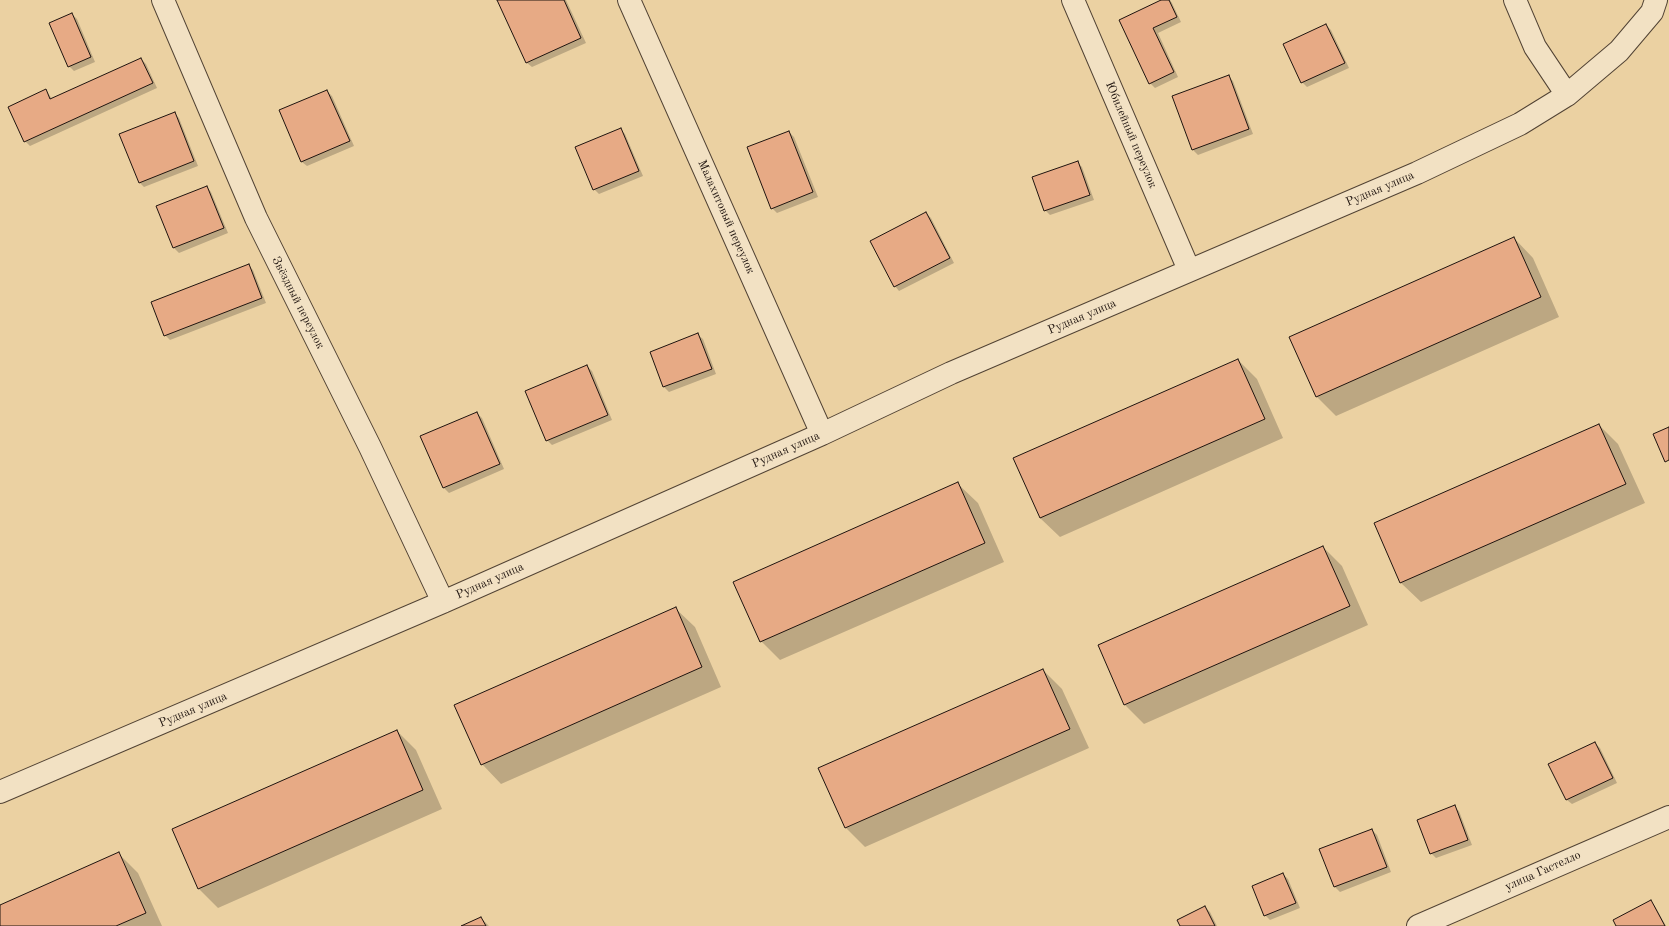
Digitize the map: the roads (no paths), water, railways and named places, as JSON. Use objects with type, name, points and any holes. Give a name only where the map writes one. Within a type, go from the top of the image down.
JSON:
[{"type":"street","name":"Звёздный переулок","points":[[163,0],[256,218],[370,447],[443,602]]},
{"type":"street","name":"Малахитовый переулок","points":[[630,0],[822,434]]},
{"type":"street","name":"Юбилейный переулок","points":[[1073,0],[1189,270]]},
{"type":"street","points":[[1514,0],[1535,47],[1567,95]]},
{"type":"street","name":"Рудная улица","points":[[0,792],[443,602],[822,434],[951,373],[1417,172],[1520,124],[1567,95],[1619,51],[1652,12],[1656,0]]},
{"type":"street","name":"улица Гастелло","points":[[1418,926],[1669,817]]}]
